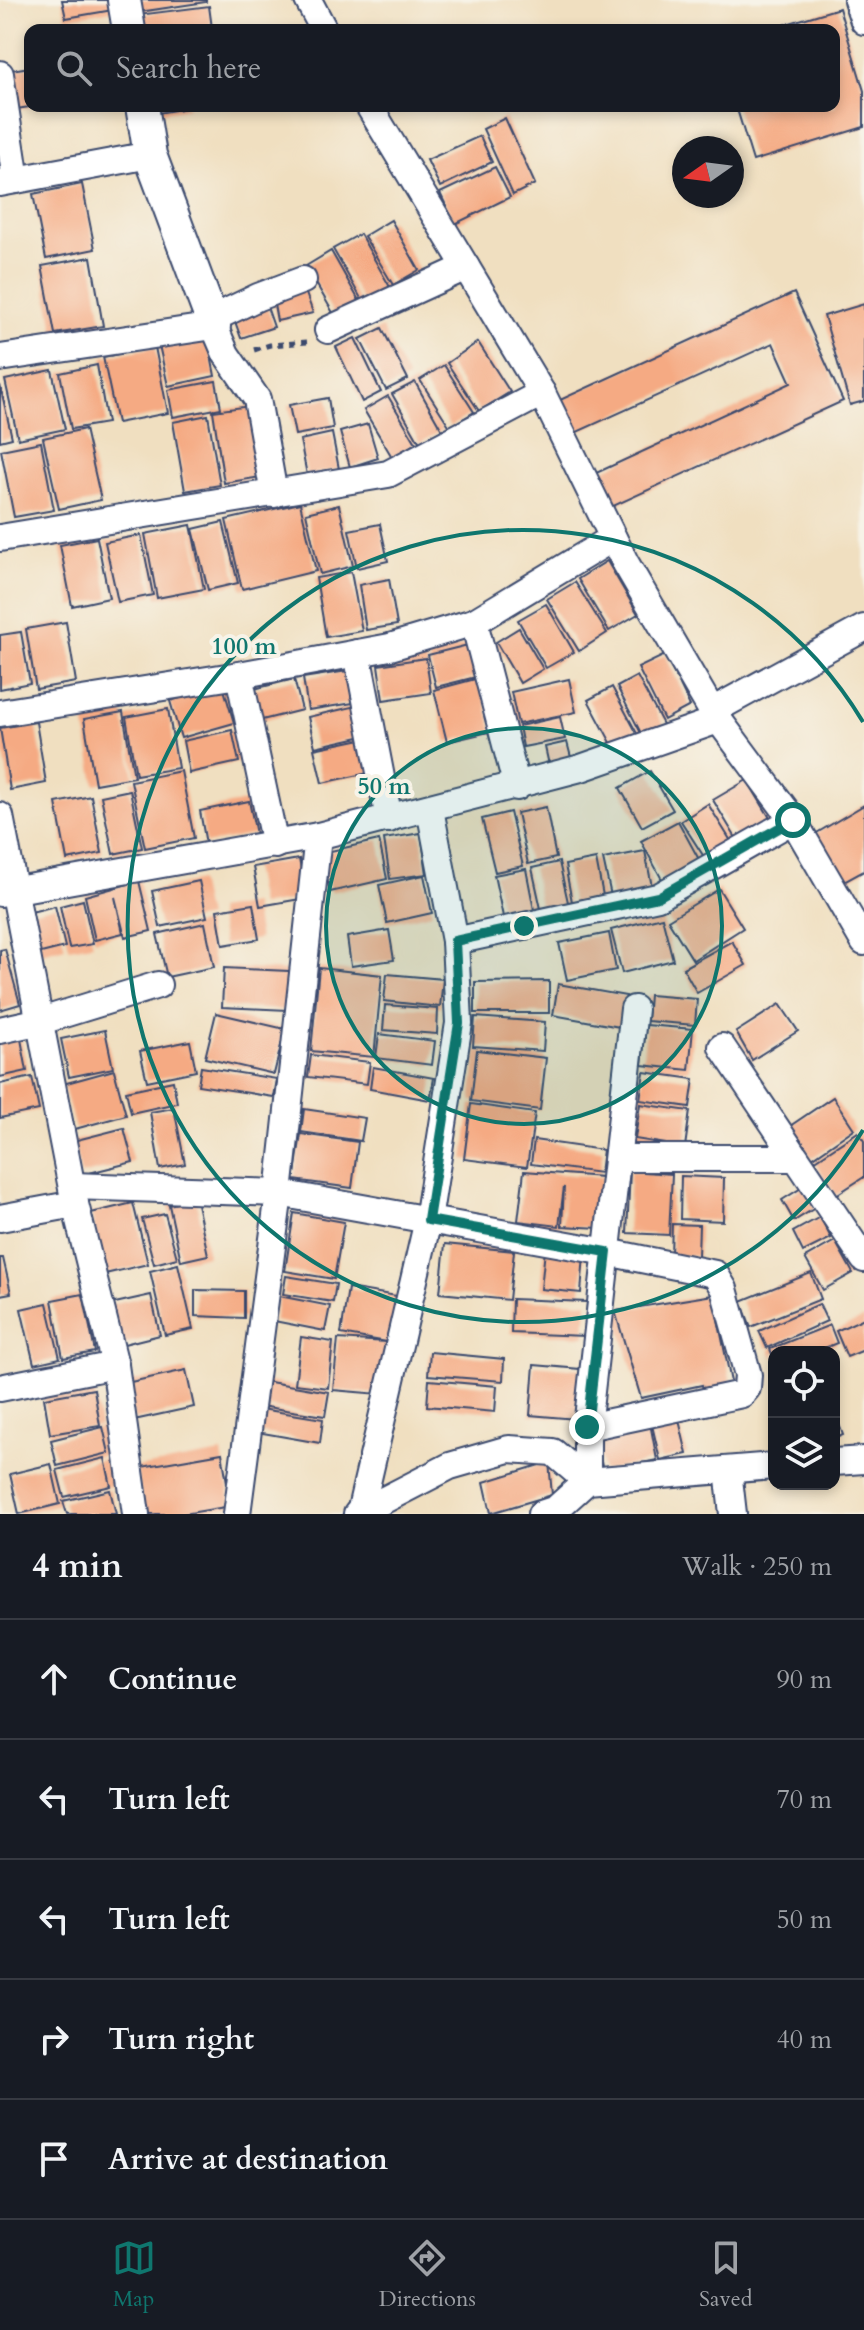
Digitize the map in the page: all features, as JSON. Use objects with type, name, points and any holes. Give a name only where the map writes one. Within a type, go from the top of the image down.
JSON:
[{"type":"street","points":[[124,0],[128,24]]},
{"type":"street","points":[[308,0],[321,24]]},
{"type":"street","points":[[857,0],[864,21]]},
{"type":"street","points":[[0,74],[8,181],[150,155]]},
{"type":"street","points":[[143,112],[150,155],[217,333],[257,399],[274,494]]},
{"type":"street","points":[[373,112],[542,393],[613,538],[715,716],[793,820],[864,942]]},
{"type":"street","points":[[328,330],[466,267]]},
{"type":"street","points":[[0,358],[217,333],[258,297],[303,280]]},
{"type":"street","points":[[0,538],[388,474],[542,393]]},
{"type":"street","points":[[0,713],[239,675],[390,647],[474,622],[613,538]]},
{"type":"street","points":[[474,622],[517,787]]},
{"type":"street","points":[[8,892],[318,836],[581,768],[715,716],[864,628]]},
{"type":"street","points":[[357,653],[389,819]]},
{"type":"street","points":[[239,675],[275,845]]},
{"type":"street","points":[[361,1514],[428,1220],[459,1023],[455,941],[430,809]]},
{"type":"street","points":[[0,816],[8,892],[41,1021],[73,1195],[115,1365],[136,1514]]},
{"type":"street","points":[[455,941],[658,897],[793,820]]},
{"type":"street","points":[[237,1514],[279,1193],[318,836]]},
{"type":"street","points":[[0,1030],[41,1021],[158,985]]},
{"type":"street","points":[[587,1481],[587,1427],[634,1009]]},
{"type":"street","points":[[722,1047],[864,1259]]},
{"type":"street","points":[[618,1158],[795,1158]]},
{"type":"street","points":[[0,1218],[73,1195],[279,1193],[715,1274],[724,1289],[748,1375],[747,1388],[735,1397],[587,1427]]},
{"type":"street","points":[[0,1388],[115,1365]]},
{"type":"street","points":[[361,1514],[450,1466],[509,1449],[553,1452],[587,1481]]},
{"type":"street","points":[[840,1462],[864,1460]]},
{"type":"street","points":[[541,1514],[556,1509],[587,1481],[768,1467]]},
{"type":"street","points":[[728,1470],[733,1514]]},
{"type":"path","points":[[217,333],[238,348],[254,350],[313,340],[328,330]]},
{"type":"building","points":[[62,0],[111,0],[113,10],[66,18]]},
{"type":"building","points":[[137,0],[206,0],[206,2],[139,12]]},
{"type":"building","points":[[209,6],[211,24],[139,24],[138,15]]},
{"type":"building","points":[[839,8],[864,91],[864,127],[753,161],[738,112],[840,112],[840,24],[786,24]]},
{"type":"building","points":[[24,68],[24,108],[16,109],[11,70]]},
{"type":"building","points":[[505,118],[535,184],[513,195],[483,129]]},
{"type":"building","points":[[480,136],[492,162],[440,187],[427,160]]},
{"type":"building","points":[[495,167],[510,197],[455,224],[440,193]]},
{"type":"building","points":[[82,184],[95,249],[46,259],[33,194]]},
{"type":"building","points":[[391,220],[419,270],[393,285],[364,236]]},
{"type":"building","points":[[360,234],[390,287],[363,302],[333,249]]},
{"type":"building","points":[[331,251],[361,304],[336,318],[306,266]]},
{"type":"building","points":[[91,257],[103,326],[55,334],[42,266]]},
{"type":"building","points":[[304,288],[313,313],[277,321],[273,299]]},
{"type":"building","points":[[794,293],[843,401],[609,508],[594,474],[791,383],[773,343],[575,433],[560,400]]},
{"type":"building","points":[[265,301],[274,327],[241,338],[232,313]]},
{"type":"building","points":[[864,304],[864,401],[850,405],[824,316]]},
{"type":"building","points":[[382,328],[408,379],[386,390],[360,339]]},
{"type":"building","points":[[207,335],[215,376],[168,386],[159,345]]},
{"type":"building","points":[[355,338],[381,392],[362,402],[336,347]]},
{"type":"building","points":[[478,342],[510,392],[479,411],[447,363]]},
{"type":"building","points":[[155,347],[168,413],[117,423],[103,357]]},
{"type":"building","points":[[97,365],[107,423],[71,429],[60,373]]},
{"type":"building","points":[[444,365],[474,412],[450,427],[420,380]]},
{"type":"building","points":[[52,370],[65,429],[18,439],[5,380]]},
{"type":"building","points":[[216,381],[221,408],[173,417],[168,390]]},
{"type":"building","points":[[415,382],[442,430],[420,443],[392,394]]},
{"type":"building","points":[[0,385],[12,438],[0,441]]},
{"type":"building","points":[[388,396],[416,443],[392,457],[364,410]]},
{"type":"building","points":[[328,398],[333,428],[295,435],[289,405]]},
{"type":"building","points":[[250,406],[261,477],[224,483],[213,411]]},
{"type":"building","points":[[208,415],[220,485],[185,491],[173,422]]},
{"type":"building","points":[[368,424],[378,458],[350,467],[340,432]]},
{"type":"building","points":[[85,429],[101,500],[59,509],[43,438]]},
{"type":"building","points":[[332,433],[339,469],[307,475],[300,440]]},
{"type":"building","points":[[41,442],[54,510],[14,517],[1,450]]},
{"type":"building","points":[[300,503],[316,571],[242,589],[226,520]]},
{"type":"building","points":[[339,505],[353,566],[320,574],[306,513]]},
{"type":"building","points":[[223,522],[238,583],[208,590],[193,529]]},
{"type":"building","points":[[380,524],[388,561],[357,568],[349,530]]},
{"type":"building","points":[[191,525],[204,589],[157,598],[145,534]]},
{"type":"building","points":[[141,535],[153,595],[118,602],[105,542]]},
{"type":"building","points":[[97,538],[109,598],[72,606],[60,545]]},
{"type":"building","points":[[607,561],[638,614],[609,631],[578,579]]},
{"type":"building","points":[[351,572],[362,631],[326,637],[316,578]]},
{"type":"building","points":[[389,579],[397,625],[366,630],[359,585]]},
{"type":"building","points":[[575,582],[607,633],[579,651],[547,599]]},
{"type":"building","points":[[546,604],[574,652],[546,668],[518,620]]},
{"type":"building","points":[[66,622],[76,682],[36,689],[26,629]]},
{"type":"building","points":[[519,628],[543,669],[520,683],[496,642]]},
{"type":"building","points":[[21,632],[30,683],[0,689],[0,635]]},
{"type":"building","points":[[476,643],[484,675],[436,687],[428,655]]},
{"type":"building","points":[[665,655],[690,706],[664,720],[638,668]]},
{"type":"building","points":[[426,658],[431,693],[383,700],[378,665]]},
{"type":"building","points":[[354,670],[360,702],[308,710],[303,678]]},
{"type":"building","points":[[637,676],[665,728],[644,739],[617,687]]},
{"type":"building","points":[[479,678],[493,731],[447,742],[434,690]]},
{"type":"building","points":[[294,679],[302,710],[254,722],[246,691]]},
{"type":"building","points":[[569,679],[576,712],[518,724],[511,692]]},
{"type":"building","points":[[223,686],[234,723],[181,738],[170,701]]},
{"type":"building","points":[[612,687],[640,739],[616,752],[588,700]]},
{"type":"building","points":[[361,705],[368,735],[315,747],[308,717]]},
{"type":"building","points":[[168,709],[178,768],[136,775],[126,717]]},
{"type":"building","points":[[123,712],[134,777],[95,784],[84,719]]},
{"type":"building","points":[[560,717],[565,739],[523,747],[519,726]]},
{"type":"building","points":[[36,722],[46,783],[10,790],[0,728]]},
{"type":"building","points":[[232,730],[239,762],[189,773],[183,741]]},
{"type":"building","points":[[366,738],[373,772],[322,783],[314,749]]},
{"type":"building","points":[[567,742],[574,769],[551,774],[545,747]]},
{"type":"building","points":[[181,771],[194,838],[145,848],[131,781]]},
{"type":"building","points":[[650,771],[673,810],[642,827],[620,788]]},
{"type":"building","points":[[747,780],[773,823],[739,843],[713,800]]},
{"type":"building","points":[[130,790],[142,848],[113,854],[101,796]]},
{"type":"building","points":[[91,796],[102,853],[67,860],[56,803]]},
{"type":"building","points":[[249,801],[256,834],[206,844],[200,811]]},
{"type":"building","points":[[708,804],[734,846],[708,863],[681,821]]},
{"type":"building","points":[[864,805],[864,871],[844,882],[815,834]]},
{"type":"building","points":[[546,807],[556,858],[528,864],[517,813]]},
{"type":"building","points":[[510,812],[523,866],[495,872],[482,819]]},
{"type":"building","points":[[678,821],[702,865],[665,885],[641,841]]},
{"type":"building","points":[[421,833],[427,874],[390,879],[384,839]]},
{"type":"building","points":[[379,840],[387,879],[330,892],[322,853]]},
{"type":"building","points":[[645,851],[654,897],[613,905],[603,859]]},
{"type":"building","points":[[299,859],[306,898],[260,906],[253,867]]},
{"type":"building","points":[[596,859],[604,901],[573,907],[565,865]]},
{"type":"building","points":[[559,862],[570,911],[543,918],[532,868]]},
{"type":"building","points":[[526,869],[536,920],[505,926],[494,875]]},
{"type":"building","points":[[424,875],[432,913],[387,923],[379,885]]},
{"type":"building","points":[[139,881],[151,931],[125,937],[115,897],[123,933],[95,940],[85,896]]},
{"type":"building","points":[[199,881],[207,917],[160,927],[152,891]]},
{"type":"building","points":[[719,889],[743,928],[693,960],[668,920]]},
{"type":"building","points":[[83,900],[93,944],[69,948],[60,906]]},
{"type":"building","points":[[253,904],[259,939],[223,945],[217,910]]},
{"type":"building","points":[[55,906],[65,947],[37,954],[27,913]]},
{"type":"building","points":[[662,917],[673,960],[622,973],[611,930]]},
{"type":"building","points":[[205,923],[214,967],[167,977],[157,934]]},
{"type":"building","points":[[389,930],[394,960],[351,966],[347,937]]},
{"type":"building","points":[[609,933],[616,970],[567,980],[559,943]]},
{"type":"building","points":[[732,941],[746,965],[697,993],[683,968]]},
{"type":"building","points":[[5,949],[20,1004],[0,1010],[0,950]]},
{"type":"building","points":[[224,968],[289,971],[288,1010],[222,1007]]},
{"type":"building","points":[[319,968],[382,975],[374,1057],[311,1051]]},
{"type":"building","points":[[387,974],[443,979],[440,1007],[384,1001]]},
{"type":"building","points":[[549,981],[549,1013],[475,1013],[475,982]]},
{"type":"building","points":[[558,984],[626,996],[620,1027],[553,1015]]},
{"type":"building","points":[[649,995],[697,999],[695,1025],[647,1021]]},
{"type":"building","points":[[780,1004],[798,1031],[752,1060],[736,1032]]},
{"type":"building","points":[[385,1005],[438,1009],[437,1034],[383,1030]]},
{"type":"building","points":[[216,1013],[285,1029],[274,1074],[205,1058]]},
{"type":"building","points":[[475,1017],[545,1022],[543,1051],[473,1046]]},
{"type":"building","points":[[646,1025],[693,1029],[689,1070],[642,1065]]},
{"type":"building","points":[[105,1030],[113,1068],[69,1077],[61,1039]]},
{"type":"building","points":[[379,1034],[435,1041],[432,1065],[376,1058]]},
{"type":"building","points":[[21,1039],[27,1071],[0,1077],[0,1043]]},
{"type":"building","points":[[190,1041],[196,1071],[147,1081],[140,1051]]},
{"type":"building","points":[[477,1050],[546,1058],[540,1110],[471,1101]]},
{"type":"building","points":[[311,1055],[370,1062],[367,1084],[308,1077]]},
{"type":"building","points":[[201,1067],[277,1079],[274,1097],[198,1085]]},
{"type":"building","points":[[373,1067],[434,1078],[430,1100],[370,1089]]},
{"type":"building","points":[[114,1070],[126,1115],[75,1129],[63,1084]]},
{"type":"building","points":[[644,1072],[694,1079],[690,1107],[640,1100]]},
{"type":"building","points":[[32,1077],[39,1110],[0,1118],[0,1084]]},
{"type":"building","points":[[173,1081],[177,1103],[131,1113],[126,1091]]},
{"type":"building","points":[[833,1097],[854,1129],[812,1158],[790,1126]]},
{"type":"building","points":[[471,1104],[535,1113],[527,1167],[464,1159]]},
{"type":"building","points":[[640,1104],[690,1111],[685,1147],[635,1139]]},
{"type":"building","points":[[174,1108],[185,1164],[160,1169],[150,1112]]},
{"type":"building","points":[[304,1109],[365,1118],[361,1141],[301,1132]]},
{"type":"building","points":[[124,1128],[133,1162],[81,1175],[73,1141]]},
{"type":"building","points":[[858,1132],[864,1141],[864,1177],[836,1195],[814,1161]]},
{"type":"building","points":[[301,1134],[358,1142],[352,1188],[294,1180]]},
{"type":"building","points":[[534,1140],[603,1150],[600,1173],[531,1164]]},
{"type":"building","points":[[524,1171],[602,1177],[600,1228],[562,1226],[564,1187],[559,1226],[518,1221]]},
{"type":"building","points":[[630,1171],[672,1174],[669,1235],[627,1233]]},
{"type":"building","points":[[681,1176],[724,1178],[723,1221],[680,1219]]},
{"type":"building","points":[[803,1187],[815,1208],[794,1221],[782,1200]]},
{"type":"building","points":[[196,1199],[208,1255],[181,1261],[169,1205]]},
{"type":"building","points":[[133,1203],[148,1264],[105,1274],[91,1213]]},
{"type":"building","points":[[294,1213],[344,1222],[334,1279],[285,1271]]},
{"type":"building","points":[[165,1214],[177,1258],[154,1264],[142,1219]]},
{"type":"building","points":[[820,1217],[831,1238],[803,1252],[793,1232]]},
{"type":"building","points":[[672,1224],[699,1225],[698,1256],[671,1255]]},
{"type":"building","points":[[835,1241],[853,1273],[823,1290],[805,1258]]},
{"type":"building","points":[[445,1244],[514,1251],[509,1300],[440,1293]]},
{"type":"building","points":[[545,1250],[584,1254],[581,1293],[541,1289]]},
{"type":"building","points":[[0,1258],[3,1258],[11,1293],[0,1295]]},
{"type":"building","points":[[178,1264],[193,1329],[165,1335],[150,1271]]},
{"type":"building","points":[[811,1273],[821,1299],[751,1327],[741,1301]]},
{"type":"building","points":[[286,1276],[336,1284],[333,1302],[283,1294]]},
{"type":"building","points":[[348,1288],[403,1297],[379,1394],[333,1390],[338,1339],[386,1342],[341,1334]]},
{"type":"building","points":[[195,1290],[244,1291],[244,1318],[195,1316]]},
{"type":"building","points":[[83,1294],[95,1352],[63,1358],[52,1300]]},
{"type":"building","points":[[151,1295],[160,1335],[116,1346],[106,1305]]},
{"type":"building","points":[[713,1295],[732,1387],[704,1394],[702,1385],[641,1398],[615,1311]]},
{"type":"building","points":[[279,1296],[330,1306],[325,1331],[274,1321]]},
{"type":"building","points":[[512,1299],[587,1302],[585,1336],[511,1333]]},
{"type":"building","points":[[47,1303],[60,1358],[34,1364],[21,1309]]},
{"type":"building","points":[[819,1304],[827,1321],[767,1348],[759,1331]]},
{"type":"building","points":[[864,1318],[864,1350],[847,1357],[836,1331]]},
{"type":"building","points":[[830,1325],[837,1343],[830,1346],[778,1346]]},
{"type":"building","points":[[301,1337],[333,1342],[328,1388],[295,1384]]},
{"type":"building","points":[[430,1352],[504,1359],[503,1381],[428,1375]]},
{"type":"building","points":[[534,1365],[580,1369],[576,1419],[530,1415]]},
{"type":"building","points":[[186,1370],[194,1407],[134,1420],[126,1383]]},
{"type":"building","points":[[429,1380],[497,1386],[495,1412],[427,1406]]},
{"type":"building","points":[[264,1381],[329,1392],[325,1416],[260,1406]]},
{"type":"building","points":[[94,1389],[100,1426],[50,1434],[44,1398]]},
{"type":"building","points":[[261,1409],[323,1419],[320,1443],[257,1432]]},
{"type":"building","points":[[679,1420],[687,1454],[660,1460],[652,1425]]},
{"type":"building","points":[[650,1423],[657,1460],[603,1471],[596,1434]]},
{"type":"building","points":[[103,1427],[109,1453],[57,1466],[51,1440]]},
{"type":"building","points":[[222,1453],[231,1506],[184,1514],[144,1514],[136,1468]]},
{"type":"building","points":[[105,1458],[111,1486],[64,1497],[57,1470]]},
{"type":"building","points":[[549,1462],[552,1495],[491,1513],[484,1482]]},
{"type":"building","points":[[51,1464],[60,1504],[19,1514],[10,1474]]},
{"type":"building","points":[[110,1490],[116,1514],[67,1514],[63,1501]]},
{"type":"route","points":[[587,1427],[607,1252],[428,1220],[459,1023],[455,941],[658,897],[793,820]]}]
